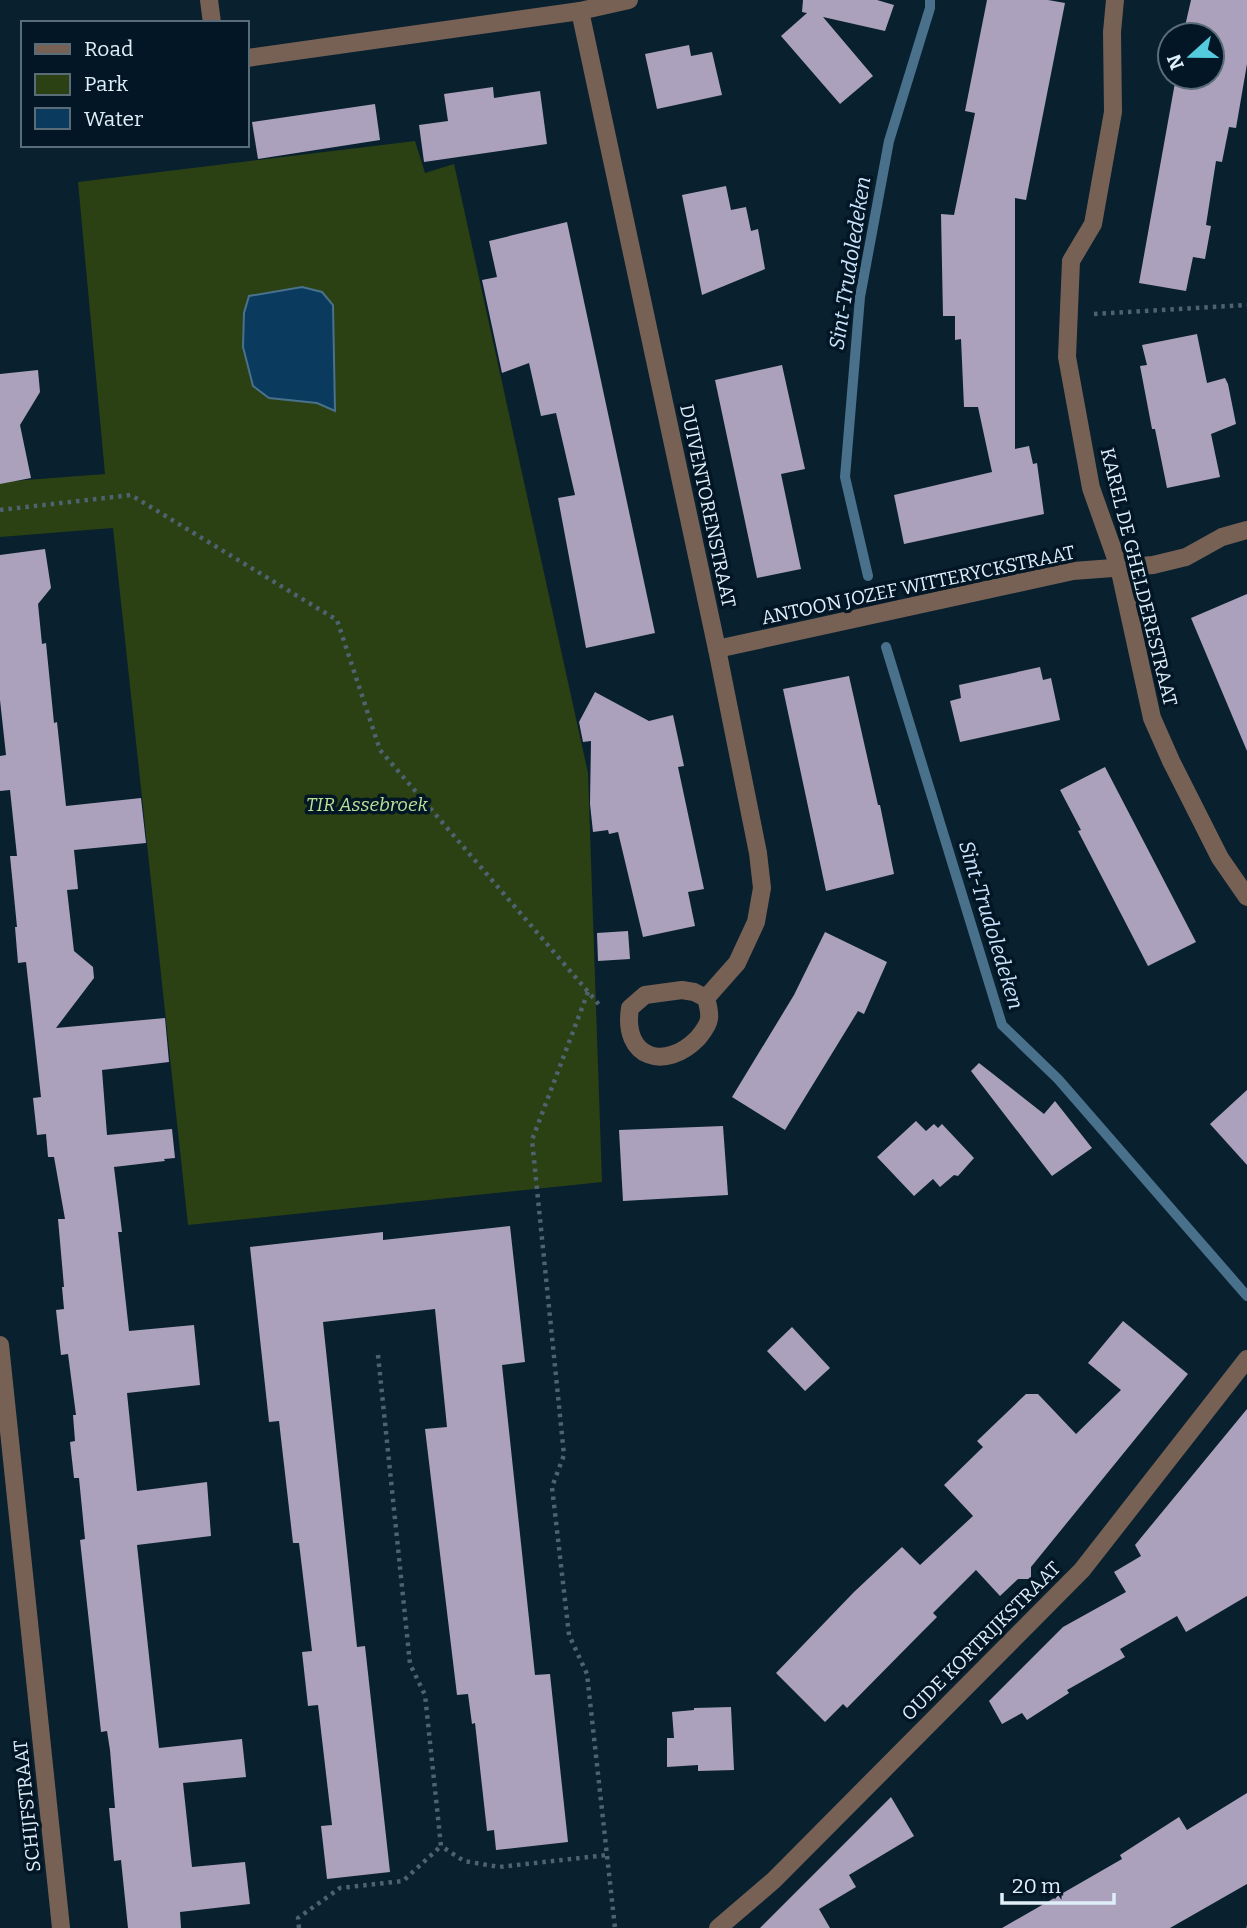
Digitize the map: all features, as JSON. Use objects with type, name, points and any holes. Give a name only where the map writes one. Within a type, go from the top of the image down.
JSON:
[{"type":"street","points":[[209,0],[212,21]]},
{"type":"street","points":[[248,58],[580,11],[629,0]]},
{"type":"street","name":"KAREL DE GHELDERESTRAAT","points":[[1115,0],[1112,32],[1113,112],[1093,224],[1071,261],[1067,357],[1091,488],[1119,567],[1152,718],[1220,859],[1247,897]]},
{"type":"street","name":"DUIVENTORENSTRAAT","points":[[580,11],[749,801],[762,887],[756,922],[737,962],[706,998]]},
{"type":"street","name":"ANTOON JOZEF WITTERYCKSTRAAT","points":[[717,649],[1073,571],[1153,565],[1186,557],[1222,537],[1247,530]]},
{"type":"street","points":[[682,990],[694,992],[706,998],[709,1008],[709,1022],[694,1042],[673,1055],[663,1057],[651,1056],[639,1049],[631,1036],[628,1022],[630,1008],[645,995],[682,990]]},
{"type":"street","name":"SCHIJFSTRAAT","points":[[0,1345],[61,1928]]},
{"type":"street","name":"OUDE KORTRIJKSTRAAT","points":[[718,1928],[774,1880],[1082,1570],[1247,1360]]},
{"type":"path","points":[[1068,316],[1247,305]]},
{"type":"path","points":[[0,510],[131,495],[337,620],[380,750],[604,1010],[628,1022]]},
{"type":"path","points":[[588,992],[532,1140],[564,1455],[552,1488],[569,1635],[587,1674],[615,1928]]},
{"type":"path","points":[[378,1355],[410,1664],[425,1695],[441,1846]]},
{"type":"path","points":[[441,1846],[464,1861],[499,1867],[607,1854]]},
{"type":"path","points":[[299,1928],[298,1918],[341,1888],[403,1881],[441,1846]]},
{"type":"green space","name":"TIR Assebroek","points":[[415,141],[425,173],[454,164],[588,773],[602,1182],[188,1225],[113,528],[0,537],[0,482],[105,474],[78,182]]},
{"type":"water","points":[[302,287],[322,292],[333,305],[335,411],[317,403],[269,398],[253,386],[243,347],[244,313],[249,296]]},
{"type":"building","points":[[803,0],[877,0],[894,5],[885,31],[823,17],[873,76],[840,104],[781,36],[807,13],[802,12]]},
{"type":"building","points":[[987,0],[1048,0],[1065,3],[1026,200],[1015,198],[1015,449],[1029,446],[1033,464],[1037,463],[1044,514],[904,544],[894,495],[992,472],[978,407],[964,407],[961,339],[955,340],[955,316],[943,316],[941,214],[954,215],[975,113],[965,111]]},
{"type":"building","points":[[1191,0],[1247,0],[1247,64],[1236,128],[1229,127],[1222,162],[1216,161],[1206,225],[1211,226],[1205,259],[1193,257],[1186,291],[1139,283],[1173,91],[1226,91],[1226,21],[1186,21]]},
{"type":"building","points":[[689,45],[691,56],[712,52],[722,95],[657,109],[645,54]]},
{"type":"building","points":[[493,87],[494,98],[540,91],[547,144],[424,162],[419,125],[448,121],[444,94]]},
{"type":"building","points":[[375,104],[380,140],[258,159],[252,122]]},
{"type":"building","points":[[726,186],[731,210],[746,207],[751,231],[758,229],[765,269],[702,295],[682,195]]},
{"type":"building","points":[[567,222],[655,633],[586,648],[558,498],[575,495],[556,413],[541,416],[529,363],[502,373],[482,280],[497,277],[489,241]]},
{"type":"building","points":[[1197,334],[1207,383],[1225,378],[1236,424],[1211,434],[1220,477],[1167,488],[1140,366],[1147,365],[1142,345]]},
{"type":"building","points":[[782,365],[805,469],[781,474],[801,569],[757,578],[715,380]]},
{"type":"building","points":[[38,370],[40,392],[20,425],[31,478],[0,484],[0,374]]},
{"type":"building","points":[[45,549],[51,588],[38,604],[42,644],[46,643],[54,723],[57,722],[66,806],[141,798],[146,843],[74,850],[78,889],[67,890],[74,951],[93,967],[94,978],[56,1028],[165,1018],[169,1062],[102,1070],[107,1135],[172,1129],[175,1158],[114,1167],[122,1232],[118,1232],[129,1331],[194,1325],[200,1385],[127,1393],[137,1491],[207,1482],[211,1536],[137,1545],[159,1748],[242,1739],[246,1777],[183,1783],[192,1867],[245,1862],[250,1904],[180,1912],[181,1928],[128,1928],[121,1860],[114,1861],[109,1808],[115,1808],[110,1750],[107,1731],[101,1732],[80,1540],[85,1539],[79,1478],[74,1478],[70,1442],[75,1441],[73,1415],[76,1415],[68,1354],[61,1355],[56,1310],[64,1309],[58,1219],[65,1219],[54,1157],[48,1157],[46,1134],[37,1135],[33,1098],[41,1097],[26,962],[18,963],[10,856],[17,856],[10,790],[0,791],[0,756],[6,755],[0,700],[0,555]]},
{"type":"building","points":[[1247,594],[1247,751],[1191,618]]},
{"type":"building","points":[[1040,667],[1043,680],[1051,678],[1060,720],[960,742],[950,701],[961,698],[959,685]]},
{"type":"building","points":[[849,676],[894,874],[826,891],[783,689]]},
{"type":"building","points":[[595,692],[649,721],[673,715],[684,766],[678,767],[704,889],[688,892],[695,926],[643,937],[618,832],[593,832],[590,804],[591,741],[583,742],[579,722]]},
{"type":"building","points":[[1105,767],[1196,942],[1148,966],[1078,831],[1081,830],[1060,790]]},
{"type":"building","points":[[628,931],[630,959],[598,961],[597,933]]},
{"type":"building","points":[[825,932],[887,962],[864,1014],[858,1011],[785,1130],[732,1097],[794,995]]},
{"type":"building","points":[[979,1063],[1044,1114],[1055,1101],[1092,1148],[1052,1176],[971,1071]]},
{"type":"building","points":[[1247,1090],[1247,1165],[1210,1124]]},
{"type":"building","points":[[916,1121],[926,1131],[934,1124],[938,1128],[942,1124],[974,1158],[958,1176],[954,1175],[940,1187],[933,1179],[914,1196],[877,1157]]},
{"type":"building","points":[[723,1126],[728,1195],[623,1201],[619,1130]]},
{"type":"building","points":[[510,1226],[525,1362],[502,1365],[535,1675],[550,1674],[568,1842],[496,1850],[494,1830],[487,1831],[475,1723],[472,1724],[468,1694],[457,1695],[425,1429],[447,1427],[435,1309],[323,1322],[357,1647],[365,1646],[390,1872],[327,1879],[321,1826],[332,1825],[318,1705],[308,1706],[302,1652],[312,1651],[299,1543],[293,1543],[279,1421],[269,1422],[250,1247],[383,1232],[383,1240]]},
{"type":"building","points":[[1123,1321],[1188,1374],[1031,1567],[1031,1579],[1018,1579],[1000,1596],[976,1570],[933,1613],[937,1617],[847,1708],[843,1704],[825,1722],[776,1673],[854,1592],[902,1547],[920,1565],[973,1516],[944,1485],[983,1447],[977,1441],[1026,1394],[1038,1394],[1076,1434],[1121,1390],[1088,1363]]},
{"type":"building","points":[[792,1327],[830,1368],[805,1391],[767,1351]]},
{"type":"building","points":[[1247,1409],[1247,1596],[1186,1632],[1177,1616],[1120,1649],[1125,1657],[1067,1690],[1069,1693],[1027,1720],[1022,1713],[1002,1724],[989,1701],[1063,1627],[1126,1592],[1114,1572],[1141,1556],[1135,1545]]},
{"type":"building","points":[[731,1707],[734,1770],[698,1771],[698,1765],[667,1767],[667,1738],[674,1738],[672,1712],[694,1708]]},
{"type":"building","points":[[1247,1793],[1247,1884],[1170,1928],[1002,1928],[1122,1859],[1120,1855],[1179,1817],[1187,1830]]},
{"type":"building","points":[[891,1797],[914,1836],[849,1875],[856,1887],[819,1909],[830,1928],[760,1928]]},
{"type":"waterway","name":"Sint-Trudoledeken","points":[[868,576],[845,477],[860,297],[889,141],[930,8],[930,0]]},
{"type":"waterway","name":"Sint-Trudoledeken","points":[[886,647],[1002,1025],[1058,1079],[1247,1296]]}]
